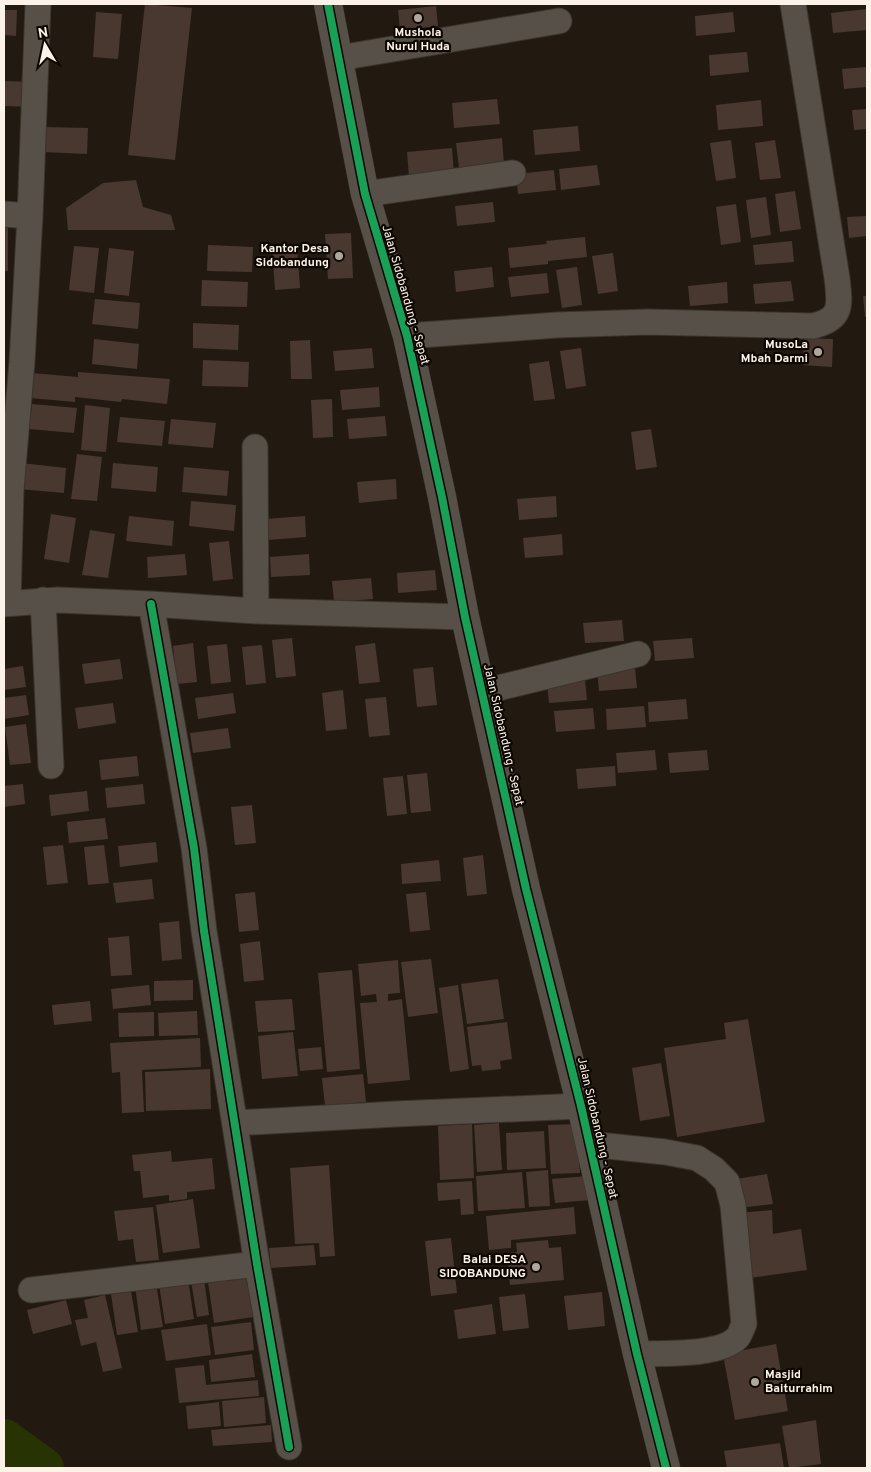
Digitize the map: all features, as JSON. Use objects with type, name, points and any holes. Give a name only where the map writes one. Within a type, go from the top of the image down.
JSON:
[{"type":"street","points":[[38,4],[30,216],[22,362],[11,490],[6,603],[43,600],[151,604],[256,611],[465,617]]},
{"type":"street","points":[[315,4],[328,4]]},
{"type":"street","name":"Jalan Sidobandung - Sepat","points":[[328,4],[365,194],[407,336],[442,497],[465,617],[526,889],[581,1106],[637,1354],[666,1468]]},
{"type":"street","points":[[407,336],[648,322],[813,326],[826,323],[836,315],[840,301],[837,278],[792,4]]},
{"type":"street","points":[[339,58],[559,22]]},
{"type":"street","points":[[365,194],[513,174]]},
{"type":"street","points":[[4,214],[30,216]]},
{"type":"street","points":[[255,447],[256,611]]},
{"type":"street","points":[[43,600],[51,766]]},
{"type":"street","points":[[151,604],[194,848],[204,931],[257,1264],[289,1448]]},
{"type":"street","points":[[482,692],[638,654]]},
{"type":"street","points":[[235,1123],[406,1113],[581,1106]]},
{"type":"street","points":[[589,1144],[664,1152],[698,1158],[714,1169],[726,1182],[733,1205],[744,1324],[738,1337],[727,1346],[706,1351],[637,1354]]},
{"type":"street","points":[[31,1290],[257,1264]]},
{"type":"building","points":[[145,4],[192,8],[175,160],[128,155]]},
{"type":"building","name":"Mushola Nurul Huda","points":[[436,6],[438,26],[400,30],[398,10]]},
{"type":"building","points":[[867,9],[867,30],[833,33],[831,13]]},
{"type":"building","points":[[4,10],[17,10],[16,36],[4,35]]},
{"type":"building","points":[[96,12],[122,14],[118,59],[93,57]]},
{"type":"building","points":[[733,12],[735,32],[696,36],[695,16]]},
{"type":"building","points":[[747,52],[749,72],[710,76],[709,55]]},
{"type":"building","points":[[867,67],[867,87],[844,89],[842,69]]},
{"type":"building","points":[[4,81],[32,82],[31,107],[4,106]]},
{"type":"building","points":[[497,99],[500,124],[454,128],[452,103]]},
{"type":"building","points":[[761,100],[763,126],[718,130],[716,105]]},
{"type":"building","points":[[867,109],[867,129],[854,130],[852,110]]},
{"type":"building","points":[[578,126],[580,151],[535,155],[533,130]]},
{"type":"building","points":[[43,127],[88,128],[87,154],[42,152]]},
{"type":"building","points":[[502,138],[504,164],[459,168],[456,143]]},
{"type":"building","points":[[731,140],[736,178],[716,181],[710,143]]},
{"type":"building","points":[[775,140],[781,178],[760,180],[755,143]]},
{"type":"building","points":[[452,148],[454,173],[409,177],[407,152]]},
{"type":"building","points":[[597,165],[600,185],[561,190],[559,169]]},
{"type":"building","points":[[554,170],[556,190],[518,194],[516,174]]},
{"type":"building","points":[[136,180],[143,207],[171,215],[175,230],[68,230],[66,208],[103,183]]},
{"type":"building","points":[[795,191],[801,229],[780,232],[775,194]]},
{"type":"building","points":[[766,197],[771,235],[751,238],[746,200]]},
{"type":"building","points":[[493,202],[495,222],[457,226],[455,206]]},
{"type":"building","points":[[736,204],[741,242],[721,245],[716,207]]},
{"type":"building","points":[[867,216],[867,236],[849,238],[847,217]]},
{"type":"building","points":[[4,226],[8,226],[8,271],[4,271]]},
{"type":"building","name":"Kantor Desa Sidobandung","points":[[351,233],[353,278],[328,279],[325,234]]},
{"type":"building","points":[[585,237],[587,257],[548,261],[548,264],[510,268],[508,248],[547,244],[546,241]]},
{"type":"building","points":[[792,241],[794,262],[755,265],[753,245]]},
{"type":"building","name":"Kantor Desa Sidobandung","points":[[297,244],[300,288],[275,290],[272,245]]},
{"type":"building","points":[[208,245],[253,247],[252,272],[207,271]]},
{"type":"building","points":[[74,246],[99,248],[94,293],[69,290]]},
{"type":"building","points":[[109,248],[134,251],[129,296],[104,293]]},
{"type":"building","points":[[613,253],[618,291],[598,294],[592,256]]},
{"type":"building","points":[[492,267],[494,287],[456,292],[454,271]]},
{"type":"building","points":[[577,267],[582,305],[562,308],[556,270]]},
{"type":"building","points":[[547,273],[549,293],[511,297],[508,277]]},
{"type":"building","points":[[202,280],[248,282],[247,307],[201,306]]},
{"type":"building","points":[[791,281],[794,301],[755,304],[753,284]]},
{"type":"building","points":[[727,282],[728,303],[690,306],[688,286]]},
{"type":"building","points":[[863,296],[867,296],[867,316],[865,317]]},
{"type":"building","points":[[95,299],[140,303],[138,329],[92,324]]},
{"type":"building","points":[[193,323],[239,325],[238,350],[193,348]]},
{"type":"building","name":"MusoLa Mbah Darmi","points":[[804,338],[833,339],[832,367],[803,365]]},
{"type":"building","points":[[94,339],[139,344],[137,369],[92,364]]},
{"type":"building","points":[[310,340],[312,379],[291,379],[290,341]]},
{"type":"building","points":[[372,348],[374,368],[335,371],[333,351]]},
{"type":"building","points":[[581,348],[586,386],[566,389],[560,351]]},
{"type":"building","points":[[203,360],[249,362],[248,387],[202,386]]},
{"type":"building","points":[[549,361],[555,399],[534,401],[529,364]]},
{"type":"building","points":[[78,372],[170,379],[167,404],[122,399],[121,402],[75,397],[75,402],[30,398],[32,373],[78,377]]},
{"type":"building","points":[[379,387],[380,407],[342,410],[340,390]]},
{"type":"building","points":[[332,399],[333,437],[313,438],[311,400]]},
{"type":"building","points":[[32,404],[77,408],[74,433],[29,429]]},
{"type":"building","points":[[85,405],[110,408],[106,452],[81,450]]},
{"type":"building","points":[[385,416],[387,436],[349,439],[347,419]]},
{"type":"building","points":[[120,417],[165,421],[162,446],[117,442]]},
{"type":"building","points":[[171,419],[216,423],[213,448],[168,444]]},
{"type":"building","points":[[651,429],[657,467],[636,470],[631,432]]},
{"type":"building","points":[[77,454],[102,457],[97,501],[71,499]]},
{"type":"building","points":[[21,463],[66,468],[64,493],[19,489]]},
{"type":"building","points":[[113,463],[158,467],[156,492],[111,488]]},
{"type":"building","points":[[184,467],[229,471],[227,496],[182,492]]},
{"type":"building","points":[[396,479],[397,499],[359,503],[357,482]]},
{"type":"building","points":[[556,496],[557,517],[519,520],[517,499]]},
{"type":"building","points":[[191,501],[236,505],[234,531],[189,526]]},
{"type":"building","points":[[51,514],[76,518],[69,563],[44,559]]},
{"type":"building","points":[[129,516],[174,521],[172,546],[126,541]]},
{"type":"building","points":[[305,516],[306,537],[268,540],[266,519]]},
{"type":"building","points":[[90,530],[115,534],[108,578],[82,575]]},
{"type":"building","points":[[562,534],[563,555],[525,558],[523,538]]},
{"type":"building","points":[[229,541],[233,579],[213,581],[209,543]]},
{"type":"building","points":[[185,554],[187,575],[148,578],[147,557]]},
{"type":"building","points":[[309,554],[310,575],[271,577],[270,557]]},
{"type":"building","points":[[435,570],[437,590],[398,593],[397,573]]},
{"type":"building","points":[[371,578],[373,599],[334,602],[332,581]]},
{"type":"building","points":[[622,620],[624,641],[585,643],[583,623]]},
{"type":"building","points":[[292,638],[296,676],[276,678],[272,640]]},
{"type":"building","points":[[692,638],[694,658],[655,661],[653,641]]},
{"type":"building","points":[[193,643],[197,682],[177,684],[173,646]]},
{"type":"building","points":[[375,643],[380,682],[359,684],[355,646]]},
{"type":"building","points":[[227,644],[231,682],[211,684],[207,646]]},
{"type":"building","points":[[262,645],[266,683],[246,685],[242,647]]},
{"type":"building","points":[[120,659],[123,679],[85,684],[82,664]]},
{"type":"building","points":[[23,666],[26,687],[4,690],[4,669]]},
{"type":"building","points":[[433,667],[437,705],[417,707],[413,669]]},
{"type":"building","points":[[635,668],[637,688],[599,691],[597,671]]},
{"type":"building","points":[[585,680],[587,700],[549,703],[547,683]]},
{"type":"building","points":[[343,690],[347,729],[326,731],[322,693]]},
{"type":"building","points":[[233,693],[236,713],[198,719],[195,698]]},
{"type":"building","points":[[26,695],[29,715],[4,719],[4,698]]},
{"type":"building","points":[[386,697],[390,735],[369,737],[365,699]]},
{"type":"building","points":[[686,699],[688,719],[649,722],[648,702]]},
{"type":"building","points":[[113,703],[116,723],[78,729],[75,708]]},
{"type":"building","points":[[644,706],[646,727],[607,730],[606,709]]},
{"type":"building","points":[[593,708],[595,729],[556,732],[554,711]]},
{"type":"building","points":[[26,724],[31,763],[10,765],[5,727]]},
{"type":"building","points":[[228,728],[231,748],[193,753],[190,733]]},
{"type":"building","points":[[655,750],[657,770],[618,773],[616,753]]},
{"type":"building","points":[[707,750],[709,770],[670,773],[668,753]]},
{"type":"building","points":[[137,756],[139,776],[101,780],[99,760]]},
{"type":"building","points":[[615,766],[616,786],[578,789],[576,769]]},
{"type":"building","points":[[427,773],[431,811],[411,813],[407,775]]},
{"type":"building","points":[[403,776],[407,814],[387,816],[383,778]]},
{"type":"building","points":[[23,784],[25,804],[4,807],[4,786]]},
{"type":"building","points":[[143,784],[145,804],[107,808],[105,788]]},
{"type":"building","points":[[87,791],[89,811],[51,816],[49,795]]},
{"type":"building","points":[[252,805],[256,843],[235,845],[231,807]]},
{"type":"building","points":[[105,818],[108,839],[69,843],[67,822]]},
{"type":"building","points":[[156,842],[158,862],[120,867],[118,846]]},
{"type":"building","points":[[63,845],[68,883],[47,885],[43,847]]},
{"type":"building","points":[[104,845],[109,883],[88,885],[84,847]]},
{"type":"building","points":[[483,855],[487,894],[467,896],[463,858]]},
{"type":"building","points":[[439,860],[441,881],[402,884],[401,864]]},
{"type":"building","points":[[152,879],[154,899],[116,903],[113,883]]},
{"type":"building","points":[[255,892],[259,930],[239,932],[235,894]]},
{"type":"building","points":[[426,892],[430,930],[410,932],[406,894]]},
{"type":"building","points":[[179,921],[182,959],[162,961],[159,923]]},
{"type":"building","points":[[129,936],[132,975],[111,976],[108,938]]},
{"type":"building","points":[[260,941],[264,980],[244,982],[240,944]]},
{"type":"building","points":[[431,959],[438,1013],[408,1017],[401,962]]},
{"type":"building","points":[[398,960],[400,993],[388,994],[388,1001],[402,999],[410,1080],[368,1084],[360,1003],[377,1002],[376,994],[361,996],[358,964]]},
{"type":"building","points":[[352,970],[360,1069],[327,1072],[318,973]]},
{"type":"building","points":[[498,979],[504,1019],[467,1024],[461,984]]},
{"type":"building","points":[[193,980],[193,1000],[154,1001],[154,981]]},
{"type":"building","points":[[149,985],[151,1005],[113,1009],[111,989]]},
{"type":"building","points":[[458,985],[469,1069],[450,1072],[439,988]]},
{"type":"building","points":[[292,999],[295,1030],[258,1032],[255,1001]]},
{"type":"building","points":[[90,1001],[92,1021],[54,1025],[52,1005]]},
{"type":"building","points":[[197,1011],[198,1035],[159,1036],[158,1013]]},
{"type":"building","points":[[154,1012],[154,1036],[119,1037],[118,1013]]},
{"type":"building","points":[[748,1019],[765,1122],[677,1137],[664,1048],[726,1039],[724,1023]]},
{"type":"building","points":[[507,1022],[512,1059],[500,1061],[501,1069],[482,1071],[481,1065],[472,1066],[467,1027]]},
{"type":"building","points":[[293,1032],[298,1076],[262,1079],[258,1036]]},
{"type":"building","points":[[200,1038],[201,1067],[142,1070],[144,1112],[122,1113],[120,1072],[112,1073],[110,1043]]},
{"type":"building","points":[[321,1047],[323,1069],[300,1071],[298,1049]]},
{"type":"building","points":[[661,1063],[670,1116],[640,1121],[632,1068]]},
{"type":"building","points":[[210,1069],[211,1109],[146,1111],[145,1072]]},
{"type":"building","points":[[363,1074],[366,1102],[325,1106],[322,1078]]},
{"type":"building","points":[[499,1123],[502,1170],[477,1172],[474,1125]]},
{"type":"building","points":[[472,1124],[474,1178],[440,1180],[438,1126]]},
{"type":"building","points":[[577,1124],[580,1173],[551,1174],[548,1125]]},
{"type":"building","points":[[544,1131],[546,1168],[507,1170],[506,1133]]},
{"type":"building","points":[[171,1151],[172,1162],[212,1158],[215,1189],[187,1192],[187,1199],[169,1201],[169,1195],[143,1198],[140,1171],[134,1171],[132,1155]]},
{"type":"building","points":[[329,1165],[335,1256],[320,1257],[319,1243],[295,1244],[290,1168]]},
{"type":"building","points":[[548,1170],[550,1206],[529,1207],[526,1172]]},
{"type":"building","points":[[522,1172],[525,1208],[478,1211],[476,1176]]},
{"type":"building","points":[[767,1174],[773,1204],[739,1208],[736,1179]]},
{"type":"building","points":[[588,1176],[591,1200],[555,1203],[552,1179]]},
{"type":"building","points":[[472,1181],[474,1214],[461,1215],[460,1199],[438,1201],[437,1183]]},
{"type":"building","points":[[193,1199],[200,1248],[163,1253],[156,1205]]},
{"type":"building","points":[[153,1207],[159,1260],[136,1262],[133,1239],[118,1241],[114,1211]]},
{"type":"building","points":[[574,1207],[576,1234],[511,1240],[511,1248],[489,1250],[486,1216]]},
{"type":"building","points":[[772,1210],[773,1234],[801,1229],[807,1270],[743,1279],[738,1213]]},
{"type":"building","points":[[451,1238],[457,1293],[431,1296],[425,1241]]},
{"type":"building","name":"Balai DESA SIDOBANDUNG","points":[[548,1240],[549,1248],[561,1247],[564,1280],[510,1285],[507,1253],[517,1252],[516,1243]]},
{"type":"building","points":[[314,1245],[316,1265],[271,1268],[269,1248]]},
{"type":"building","points":[[248,1277],[253,1317],[214,1323],[208,1282]]},
{"type":"building","points":[[188,1279],[194,1319],[165,1324],[159,1284]]},
{"type":"building","points":[[204,1279],[209,1315],[197,1317],[191,1281]]},
{"type":"building","points":[[156,1283],[163,1327],[141,1330],[135,1286]]},
{"type":"building","points":[[131,1291],[138,1332],[117,1335],[111,1294]]},
{"type":"building","points":[[602,1292],[605,1326],[568,1330],[564,1296]]},
{"type":"building","points":[[525,1294],[529,1328],[503,1331],[499,1297]]},
{"type":"building","points":[[105,1295],[122,1368],[103,1372],[96,1342],[81,1346],[75,1320],[88,1318],[84,1300]]},
{"type":"building","points":[[66,1300],[72,1324],[33,1334],[27,1310]]},
{"type":"building","points":[[492,1304],[496,1334],[458,1339],[454,1310]]},
{"type":"building","points":[[251,1322],[254,1350],[215,1355],[211,1327]]},
{"type":"building","points":[[207,1324],[211,1355],[166,1361],[161,1330]]},
{"type":"building","name":"Masjid Baiturrahim","points":[[776,1344],[788,1411],[735,1420],[723,1354]]},
{"type":"building","points":[[252,1354],[255,1377],[211,1382],[209,1360]]},
{"type":"building","points":[[204,1365],[206,1385],[258,1380],[259,1396],[179,1403],[175,1368]]},
{"type":"building","points":[[264,1397],[266,1423],[224,1427],[222,1401]]},
{"type":"building","points":[[219,1402],[221,1426],[188,1429],[186,1406]]},
{"type":"building","points":[[816,1420],[821,1464],[789,1468],[782,1426]]},
{"type":"building","points":[[271,1425],[272,1442],[213,1446],[211,1430]]},
{"type":"building","points":[[780,1443],[784,1468],[727,1468],[724,1451]]},
{"type":"waterway","points":[[4,1440],[43,1468]]},
{"type":"cycle path","points":[[328,4],[365,194],[407,336],[442,497],[465,617],[526,889],[581,1106],[637,1354],[666,1468]]},
{"type":"cycle path","points":[[151,604],[194,848],[204,931],[257,1264],[289,1447]]},
{"type":"place","name":"Mushola Nurul Huda","points":[[418,18]]},
{"type":"place","name":"Kantor Desa Sidobandung","points":[[339,256]]},
{"type":"place","name":"MusoLa Mbah Darmi","points":[[818,352]]},
{"type":"place","name":"Balai DESA SIDOBANDUNG","points":[[536,1267]]},
{"type":"place","name":"Masjid Baiturrahim","points":[[755,1382]]}]
